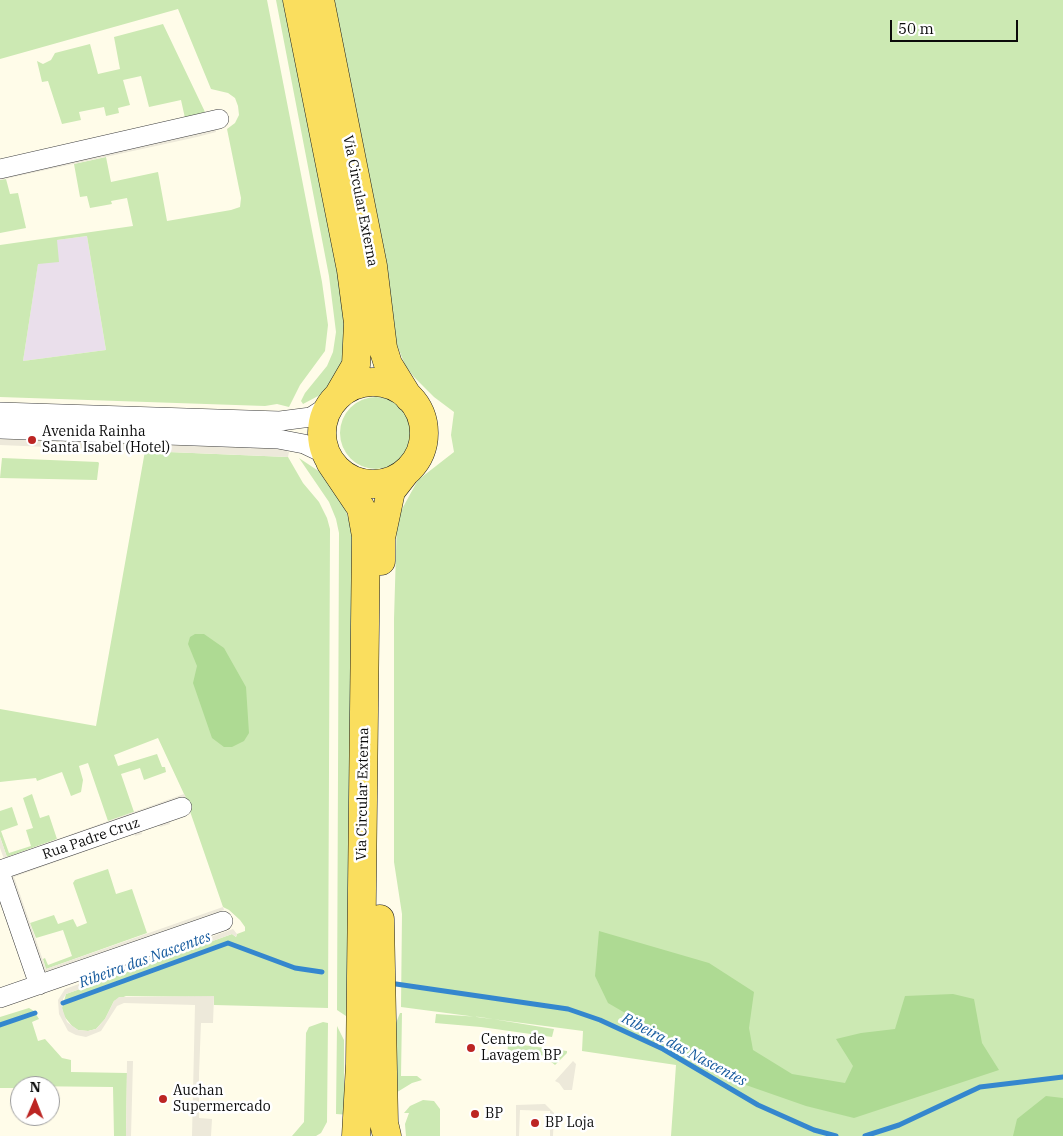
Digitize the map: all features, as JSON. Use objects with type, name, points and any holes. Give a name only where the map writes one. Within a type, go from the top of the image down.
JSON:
[{"type":"main road","name":"Via Circular Externa","points":[[297,0],[351,270],[358,323],[356,365],[335,400]]},
{"type":"main road","name":"Via Circular Externa","points":[[320,0],[373,266],[383,348],[388,364],[409,398]]},
{"type":"main road","points":[[369,382],[394,387],[409,398],[419,412],[424,430],[422,447],[416,460],[405,473],[390,481],[373,484],[358,482],[343,474],[329,459],[322,430],[326,412],[335,400],[351,387],[369,382]]},
{"type":"main road","name":"Via Circular Externa","points":[[329,459],[361,508],[366,536],[360,1064],[356,1136]]},
{"type":"main road","name":"Via Circular Externa","points":[[387,1136],[384,1123],[380,951],[381,538],[391,491],[405,473]]},
{"type":"street","points":[[0,169],[219,119]]},
{"type":"street","points":[[0,412],[280,421],[311,417],[335,400]]},
{"type":"street","points":[[0,430],[278,439],[304,444],[329,459]]},
{"type":"street","name":"Rua Padre Cruz","points":[[0,871],[182,807]]},
{"type":"street","points":[[0,871],[39,985]]},
{"type":"street","points":[[0,998],[223,921]]},
{"type":"shaded area","points":[[216,129],[216,132],[197,137],[0,180],[0,177]]},
{"type":"shaded area","points":[[87,236],[106,350],[23,361],[38,263],[57,240]]},
{"type":"shaded area","points":[[0,437],[280,448],[289,452],[288,457],[0,445]]},
{"type":"shaded area","points":[[184,794],[186,797],[8,861],[4,859],[0,848],[0,837],[7,857]]},
{"type":"shaded area","points":[[190,810],[191,812],[170,821],[170,824],[160,827],[159,825],[141,831],[142,834],[135,836],[134,834],[14,877],[46,969],[223,907],[224,910],[44,972],[11,876]]},
{"type":"shaded area","points":[[233,929],[237,934],[236,937],[232,934],[66,994],[63,999],[62,1008],[67,1022],[78,1030],[88,1031],[96,1029],[105,1019],[114,1001],[119,997],[214,996],[213,1023],[201,1023],[199,1074],[199,1118],[212,1119],[211,1136],[192,1136],[195,1005],[124,1003],[117,1006],[101,1031],[86,1037],[68,1031],[59,1014],[58,1000],[65,989]]},
{"type":"shaded area","points":[[127,1061],[133,1061],[131,1136],[126,1136]]},
{"type":"shaded area","points":[[573,1061],[576,1064],[572,1090],[564,1090],[555,1081]]},
{"type":"shaded area","points":[[545,1104],[554,1113],[553,1136],[550,1136],[550,1111],[520,1110],[519,1136],[516,1136],[516,1105]]},
{"type":"green space","points":[[0,0],[267,0],[322,282],[328,325],[325,351],[300,385],[289,407],[277,404],[265,406],[0,397],[0,245],[133,226],[127,198],[111,201],[112,204],[90,208],[87,196],[80,197],[74,164],[106,157],[111,182],[158,172],[167,221],[231,210],[240,207],[241,198],[227,129],[235,123],[239,115],[238,106],[235,98],[228,93],[211,89],[178,9],[0,59]],"holes":[[[87,236],[106,350],[23,361],[38,264],[59,262],[57,240]]]},
{"type":"green space","points":[[276,0],[288,0],[344,284],[348,354],[332,382],[320,395],[303,404],[301,401],[305,393],[327,366],[333,352],[336,332],[329,276]]},
{"type":"green space","points":[[331,0],[1063,0],[1063,1136],[671,1136],[676,1065],[582,1051],[583,1031],[401,1007],[402,914],[394,862],[394,619],[397,518],[418,480],[454,452],[451,435],[454,412],[434,397],[414,377],[405,365],[395,340]]},
{"type":"green space","points":[[163,24],[205,112],[185,118],[181,100],[149,107],[141,76],[123,80],[130,105],[118,108],[119,113],[106,116],[104,107],[79,112],[81,120],[62,124],[48,81],[42,82],[37,61],[43,64],[51,60],[55,53],[90,44],[98,74],[120,69],[114,37]]},
{"type":"green space","points":[[6,179],[10,194],[18,193],[26,228],[0,233],[0,180]]},
{"type":"green space","points":[[376,397],[396,403],[406,413],[412,433],[406,453],[396,463],[376,469],[356,463],[346,453],[340,433],[346,413],[356,403]]},
{"type":"green space","points":[[145,451],[288,457],[303,483],[319,502],[327,518],[330,529],[328,1008],[214,1005],[214,997],[126,996],[114,1001],[105,1019],[96,1029],[88,1031],[78,1030],[64,1016],[62,1008],[66,994],[232,934],[236,937],[237,934],[245,931],[245,927],[240,920],[223,907],[184,794],[158,738],[114,755],[118,766],[157,754],[166,772],[144,780],[140,768],[121,774],[134,812],[108,821],[88,763],[79,766],[83,780],[81,792],[71,796],[62,772],[37,781],[36,778],[0,782],[0,709],[96,726]]},
{"type":"green space","points":[[2,458],[98,462],[97,480],[0,478]]},
{"type":"green space","points":[[299,458],[323,474],[344,505],[352,530],[349,1018],[337,1010],[339,533],[329,502]]},
{"type":"green space","points":[[195,634],[204,634],[224,648],[246,687],[249,733],[244,741],[232,747],[224,747],[212,738],[193,683],[197,666],[188,644],[190,637]]},
{"type":"green space","points":[[32,794],[40,818],[49,815],[57,839],[7,857],[0,837],[0,811],[12,807],[18,825],[1,831],[9,853],[31,846],[26,830],[33,828],[23,798]]},
{"type":"green space","points":[[108,869],[116,894],[132,889],[147,933],[46,969],[43,959],[45,958],[48,965],[72,956],[63,930],[36,938],[30,923],[54,915],[58,924],[73,919],[77,927],[87,923],[73,883],[75,880]]},
{"type":"green space","points":[[599,931],[709,963],[754,992],[749,1028],[753,1050],[792,1074],[845,1083],[853,1066],[836,1039],[861,1033],[895,1029],[905,996],[953,994],[974,999],[982,1043],[999,1070],[854,1118],[806,1106],[743,1084],[693,1057],[663,1035],[608,1003],[595,976]]},
{"type":"green space","points":[[29,1008],[34,1011],[39,1019],[32,1022],[38,1041],[45,1039],[62,1058],[71,1060],[71,1072],[127,1073],[126,1136],[114,1136],[113,1087],[60,1086],[60,1076],[10,1076],[10,1088],[0,1088],[0,1017]]},
{"type":"green space","points":[[400,1013],[402,1013],[401,1076],[417,1076],[422,1080],[412,1083],[394,1094],[394,1028]]},
{"type":"green space","points":[[436,1014],[480,1017],[554,1029],[552,1037],[435,1023]]},
{"type":"green space","points":[[323,1022],[328,1023],[327,1122],[321,1133],[316,1136],[292,1136],[304,1122],[306,1033],[309,1027]]},
{"type":"green space","points":[[337,1026],[344,1040],[344,1092],[351,1115],[336,1114]]},
{"type":"green space","points":[[508,1043],[567,1051],[567,1053],[555,1065],[544,1056],[537,1054],[507,1060]]},
{"type":"green space","points":[[1046,1096],[1063,1098],[1063,1136],[1013,1136],[1017,1119]]},
{"type":"green space","points":[[423,1100],[434,1101],[440,1109],[440,1136],[406,1136],[405,1124],[409,1113],[404,1113],[410,1106]]},
{"type":"waterway","name":"Ribeira das Nascentes","points":[[63,1003],[228,943],[295,968],[322,972]]},
{"type":"waterway","name":"Ribeira das Nascentes","points":[[396,984],[568,1009],[600,1020],[663,1049],[758,1105],[814,1130],[836,1136]]},
{"type":"waterway","name":"Ribeira das Nascentes","points":[[0,1025],[35,1013]]},
{"type":"waterway","name":"Ribeira das Nascentes","points":[[865,1136],[899,1125],[980,1087],[1063,1077]]},
{"type":"place","name":"Avenida Rainha Santa Isabel (Hotel)","points":[[32,440]]},
{"type":"place","name":"Centro de Lavagem BP","points":[[471,1048]]},
{"type":"place","name":"Auchan Supermercado","points":[[163,1099]]},
{"type":"place","name":"BP","points":[[475,1114]]},
{"type":"place","name":"BP Loja","points":[[535,1123]]}]
